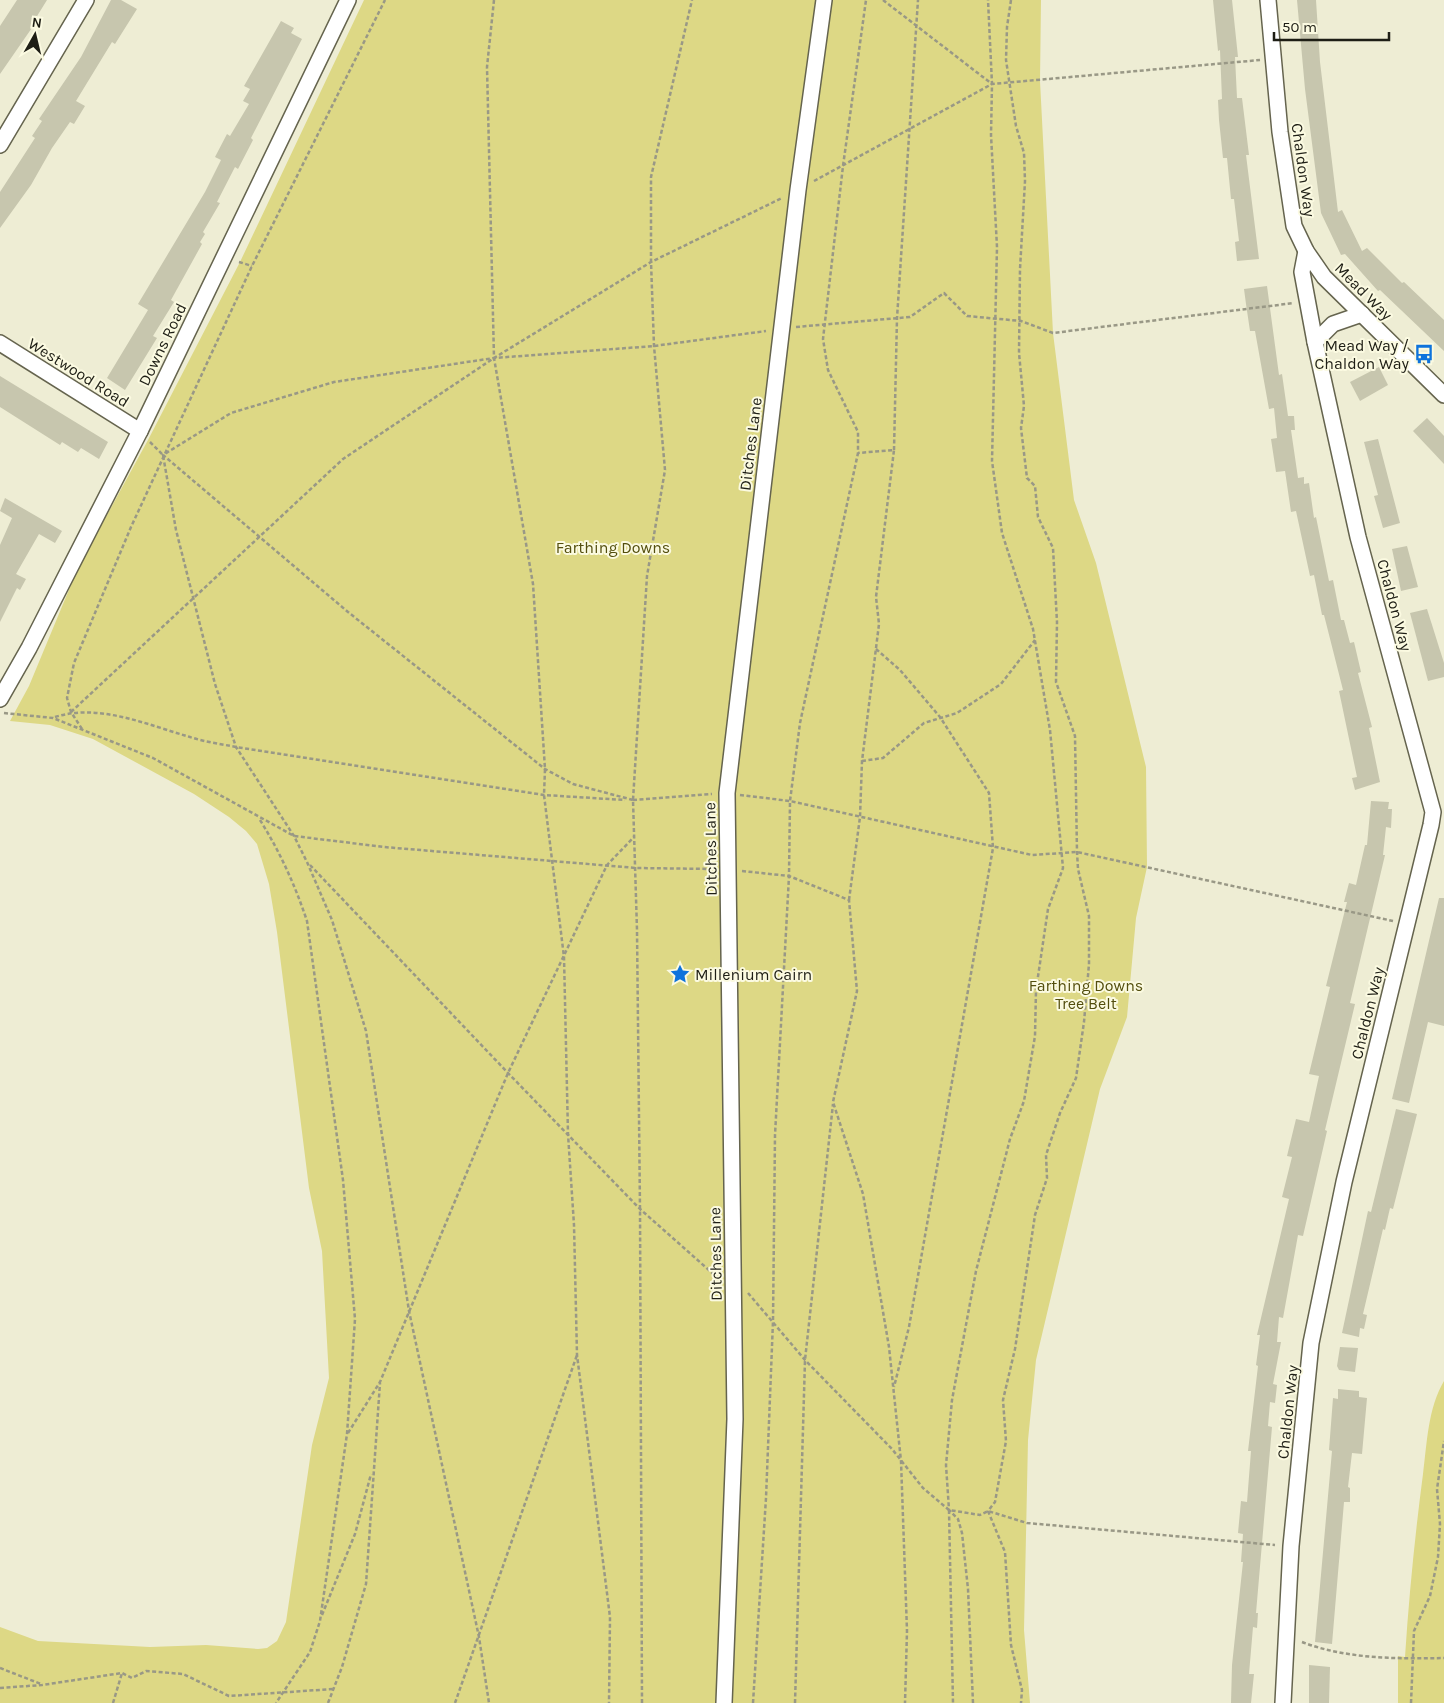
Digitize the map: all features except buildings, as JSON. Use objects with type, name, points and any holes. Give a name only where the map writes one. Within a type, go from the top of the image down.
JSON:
[{"type":"street","points":[[0,145],[86,0]]},
{"type":"street","name":"Downs Road","points":[[0,699],[29,648],[140,431],[348,0]]},
{"type":"street","name":"Ditches Lane","points":[[724,1703],[735,1419],[727,793],[798,190],[824,0]]},
{"type":"street","name":"Chaldon Way","points":[[1268,0],[1280,132],[1294,226],[1306,251],[1302,272],[1315,342],[1358,536],[1433,812],[1344,1182],[1311,1343],[1291,1546],[1283,1703]]},
{"type":"street","name":"Mead Way","points":[[1306,251],[1324,277],[1444,395]]},
{"type":"street","points":[[1315,342],[1333,324],[1362,314]]},
{"type":"street","name":"Westwood Road","points":[[0,343],[140,431]]},
{"type":"path","points":[[82,730],[71,712],[67,698],[74,663],[164,455],[252,266],[385,0]]},
{"type":"path","points":[[494,0],[487,67],[494,358],[533,584],[545,769],[544,795],[550,860],[564,957],[568,1134],[574,1225],[577,1355],[610,1617],[609,1703]]},
{"type":"path","points":[[642,1703],[640,1209],[636,868],[632,800],[646,576],[665,470],[654,346],[651,262],[651,176],[692,0]]},
{"type":"path","points":[[753,1703],[766,1498],[773,1321],[775,1134],[789,876],[790,801],[800,723],[858,453],[858,432],[828,370],[824,339],[843,166],[866,0]]},
{"type":"path","points":[[883,0],[992,84]]},
{"type":"path","points":[[795,1703],[805,1360],[833,1102],[857,991],[849,900],[860,817],[862,761],[879,624],[876,597],[894,450],[897,318],[911,129],[918,0]]},
{"type":"path","points":[[953,1703],[949,1510],[946,1465],[954,1390],[976,1271],[1010,1139],[1024,1101],[1035,1036],[1036,990],[1048,910],[1064,868],[1050,730],[1035,640],[1002,533],[992,461],[997,247],[991,135],[992,84],[988,0]]},
{"type":"path","points":[[949,1510],[980,1515],[988,1511],[995,1502],[1006,1441],[1003,1400],[1015,1349],[1035,1215],[1047,1178],[1046,1155],[1060,1113],[1076,1078],[1089,964],[1089,916],[1078,869],[1075,736],[1056,682],[1057,622],[1053,548],[1038,517],[1035,486],[1027,478],[1022,436],[1024,406],[1019,353],[1025,181],[1024,153],[1016,126],[1006,52],[1011,0]]},
{"type":"path","points":[[71,712],[260,534],[343,459],[494,358],[651,262],[798,190],[992,84],[1274,58]]},
{"type":"path","points":[[164,455],[231,413],[334,382],[494,358],[654,346],[825,324],[910,317],[944,293],[968,316],[1021,321],[1053,333],[1308,302]]},
{"type":"path","points":[[140,431],[164,455],[260,534],[348,612],[545,769],[573,784],[632,800]]},
{"type":"path","points":[[858,453],[894,450]]},
{"type":"path","points":[[164,455],[176,530],[215,684],[236,747],[294,836],[307,862],[332,920],[366,1031],[409,1311],[479,1637],[489,1703]]},
{"type":"path","points":[[862,761],[883,758],[924,723],[957,712],[1001,684],[1035,640]]},
{"type":"path","points":[[876,649],[900,670],[940,717],[989,792],[993,848],[909,1328],[893,1388]]},
{"type":"path","points":[[0,713],[53,718],[153,758],[294,836],[384,847],[636,868],[728,869],[789,876],[849,900]]},
{"type":"path","points":[[259,818],[279,850],[297,890],[307,921],[343,1180],[355,1319],[347,1434],[320,1621]]},
{"type":"path","points":[[347,1434],[380,1382],[508,1073],[607,865],[634,837]]},
{"type":"path","points":[[307,862],[640,1209],[718,1278],[734,1284],[752,1295],[805,1360],[901,1461],[923,1488],[958,1519],[962,1532],[968,1589],[973,1703]]},
{"type":"path","points":[[833,1102],[863,1194],[889,1347],[901,1461],[907,1631],[906,1703]]},
{"type":"path","points":[[455,1703],[577,1355]]},
{"type":"path","points":[[328,1703],[366,1584],[372,1468],[380,1382]]},
{"type":"path","points":[[1411,1703],[1414,1631],[1430,1596],[1438,1557],[1440,1524],[1437,1489],[1444,1440]]},
{"type":"path","points":[[276,1703],[310,1652],[320,1621],[355,1534],[372,1468]]},
{"type":"path","points":[[988,1511],[1027,1523],[1291,1546]]},
{"type":"path","points":[[988,1511],[1005,1552],[1011,1645],[1022,1690],[1021,1703]]},
{"type":"path","points":[[1286,1636],[1322,1649],[1412,1659],[1444,1658]]},
{"type":"path","points":[[0,1668],[42,1685]]},
{"type":"path","points":[[0,1688],[42,1685],[122,1673],[132,1678],[146,1671],[183,1674],[229,1696],[333,1689]]},
{"type":"path","points":[[113,1703],[122,1673]]},
{"type":"green space","name":"Farthing Downs","points":[[364,0],[1041,0],[1040,81],[1053,333],[1074,500],[1096,563],[1146,767],[1147,867],[1136,918],[1127,1017],[1100,1089],[1036,1360],[1028,1440],[1024,1630],[1030,1703],[0,1703],[0,1627],[38,1641],[150,1647],[206,1645],[258,1649],[267,1648],[277,1641],[286,1622],[312,1445],[329,1378],[322,1251],[309,1188],[277,932],[269,884],[257,844],[246,831],[229,817],[194,794],[93,739],[50,725],[10,721],[29,686],[78,568],[148,440],[240,262]]},
{"type":"green space","points":[[1444,1381],[1444,1703],[1398,1703],[1398,1656],[1405,1657],[1412,1565],[1427,1438],[1431,1414]]},
{"type":"place","name":"Mead Way / Chaldon Way","points":[[1424,354]]},
{"type":"place","name":"Millenium Cairn","points":[[680,974]]},
{"type":"park label","name":"Farthing Downs Tree Belt","points":[[1086,994]]}]
